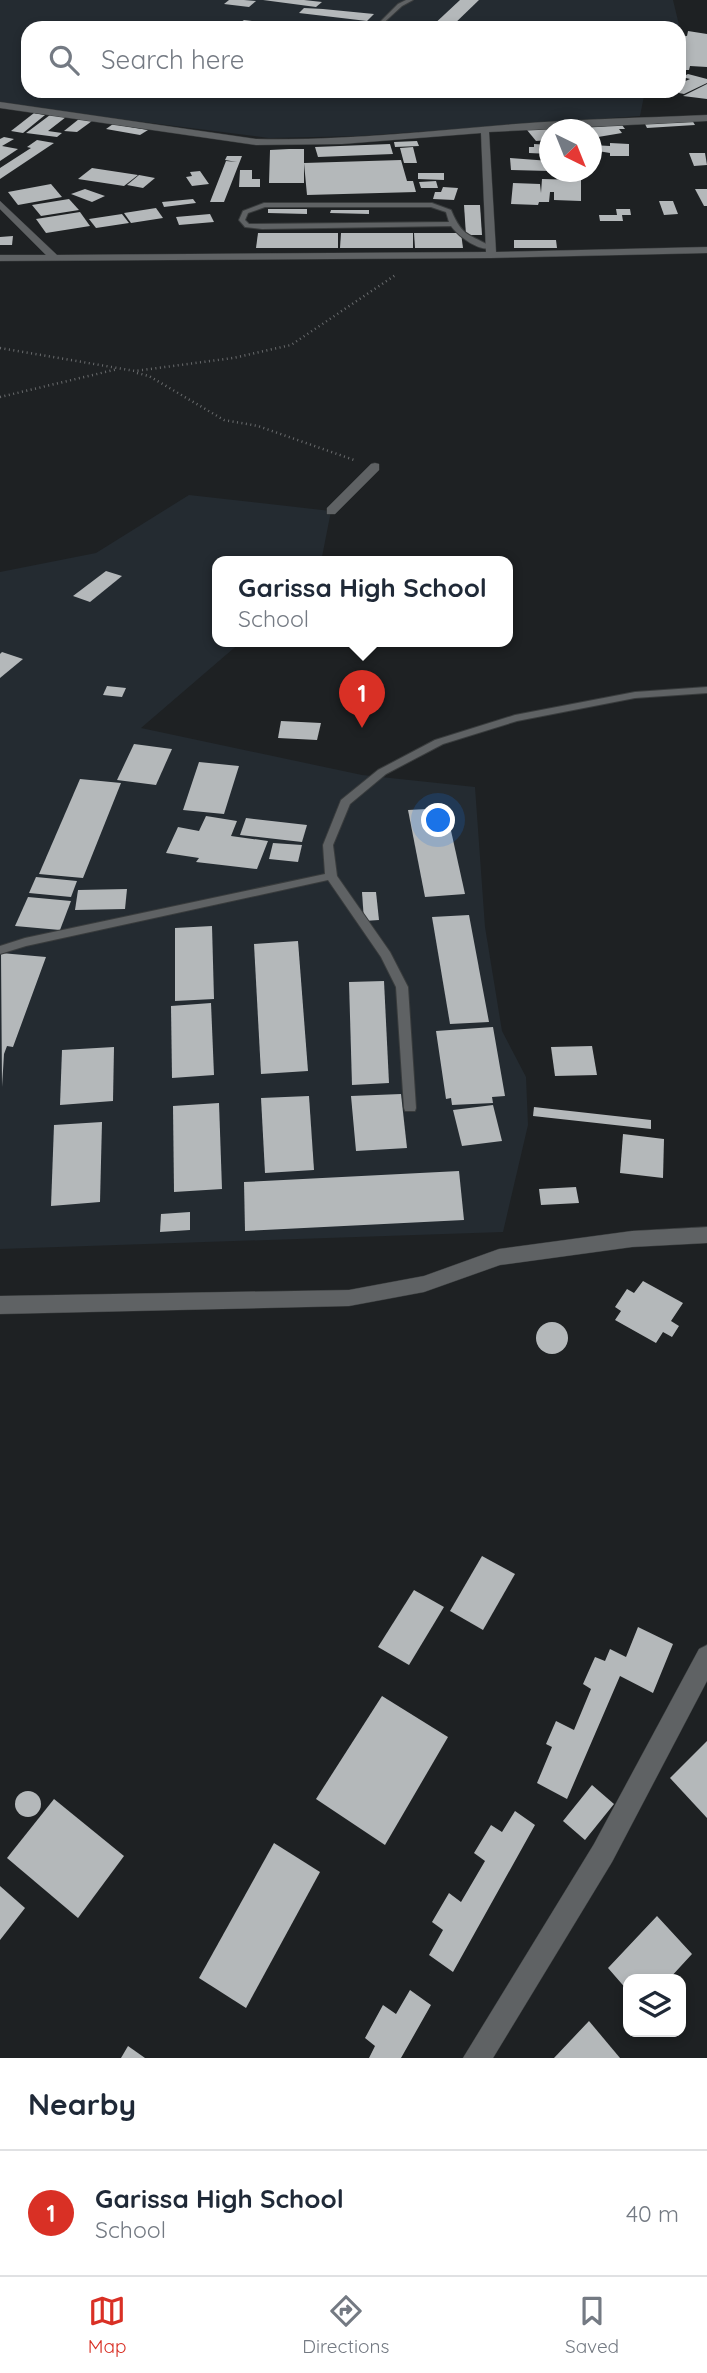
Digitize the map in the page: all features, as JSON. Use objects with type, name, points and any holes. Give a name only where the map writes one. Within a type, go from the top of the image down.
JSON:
[{"type":"street","points":[[1,105],[256,142],[364,140],[485,130],[707,118]]},
{"type":"street","points":[[485,130],[491,252]]},
{"type":"street","points":[[0,204],[54,257]]},
{"type":"street","points":[[0,258],[707,250]]},
{"type":"street","points":[[331,510],[375,467]]},
{"type":"street","points":[[0,1305],[349,1298],[424,1284],[499,1257],[632,1239],[707,1235]]},
{"type":"street","points":[[477,2058],[603,1853],[707,1657]]},
{"type":"lane","points":[[383,21],[400,5],[411,0]]},
{"type":"lane","points":[[452,224],[262,227],[247,226],[242,220],[244,212],[264,205],[432,205],[449,211],[452,224],[465,238],[491,252]]},
{"type":"lane","points":[[410,1108],[402,987],[386,955],[331,876],[328,845],[345,802],[382,772],[439,742],[515,718],[635,695],[707,690]]},
{"type":"lane","points":[[0,950],[25,942],[331,876]]},
{"type":"path","points":[[0,348],[135,371],[172,368],[291,345],[397,274],[415,254]]},
{"type":"path","points":[[0,397],[120,368],[149,376],[224,420],[258,426],[375,467]]},
{"type":"shaded area","points":[[0,0],[673,0],[678,21],[21,21],[21,98],[644,98],[640,116],[539,119],[539,123],[359,136],[269,138],[0,104]]},
{"type":"shaded area","points":[[189,495],[331,511],[322,556],[212,556],[212,647],[235,647],[141,728],[362,775],[475,787],[485,927],[502,1031],[526,1077],[528,1125],[503,1232],[0,1249],[0,572],[96,553]]},
{"type":"building","points":[[229,0],[256,1],[249,7],[224,4]]},
{"type":"building","points":[[263,0],[304,0],[322,2],[316,7]]},
{"type":"building","points":[[460,0],[479,0],[457,21],[438,21]]},
{"type":"building","points":[[304,8],[374,14],[367,21],[299,13]]},
{"type":"building","points":[[688,31],[707,34],[707,67],[690,66],[689,70],[686,70]]},
{"type":"building","points":[[686,75],[707,79],[707,83],[686,93],[686,81],[690,79],[686,78]]},
{"type":"building","points":[[707,84],[707,99],[686,94]]},
{"type":"building","points":[[34,113],[45,115],[23,133],[11,131]]},
{"type":"building","points":[[50,115],[66,117],[48,131],[62,133],[57,137],[26,133]]},
{"type":"building","points":[[79,119],[92,121],[77,132],[64,131]]},
{"type":"building","points":[[692,120],[695,125],[647,128],[644,122]]},
{"type":"building","points":[[113,124],[148,130],[140,135],[106,129]]},
{"type":"building","points":[[622,125],[625,129],[619,129],[622,133],[602,136],[602,126]]},
{"type":"building","points":[[539,129],[539,141],[536,141],[527,130]]},
{"type":"building","points":[[0,139],[14,139],[2,146],[18,149],[0,161]]},
{"type":"building","points":[[37,140],[54,143],[0,179],[0,168],[31,148],[27,147]]},
{"type":"building","points":[[417,141],[419,146],[395,147],[394,142]]},
{"type":"building","points":[[610,143],[629,144],[629,156],[610,156],[610,153],[602,152],[602,146],[610,146]]},
{"type":"building","points":[[390,144],[393,154],[318,157],[315,147]]},
{"type":"building","points":[[534,144],[539,144],[539,153],[529,153],[529,147],[534,147]]},
{"type":"building","points":[[413,147],[417,163],[404,163],[400,148]]},
{"type":"building","points":[[304,149],[304,183],[269,183],[270,150]]},
{"type":"building","points":[[689,153],[705,153],[707,165],[694,166]]},
{"type":"building","points":[[227,156],[242,156],[224,202],[210,202],[226,161],[237,162],[225,160]]},
{"type":"building","points":[[510,158],[539,160],[539,171],[511,170]]},
{"type":"building","points":[[401,160],[407,181],[413,181],[416,192],[307,195],[304,163]]},
{"type":"building","points":[[92,168],[138,175],[124,186],[78,179]]},
{"type":"building","points":[[240,170],[252,170],[252,179],[260,179],[260,187],[239,187]]},
{"type":"building","points":[[200,171],[209,184],[192,186],[186,177],[192,176],[190,172]]},
{"type":"building","points":[[418,173],[444,173],[444,180],[418,179]]},
{"type":"building","points":[[139,175],[155,178],[143,188],[127,185]]},
{"type":"building","points":[[436,181],[438,188],[421,188],[419,182]]},
{"type":"building","points":[[542,182],[581,182],[581,201],[554,200],[554,192],[550,192],[549,202],[539,202],[538,205],[511,204],[513,183],[540,184],[541,193]]},
{"type":"building","points":[[51,184],[62,197],[18,205],[8,192]]},
{"type":"building","points":[[443,187],[458,188],[454,200],[433,199],[435,192],[441,192]]},
{"type":"building","points":[[85,189],[105,196],[92,202],[71,194]]},
{"type":"building","points":[[695,189],[707,189],[707,206],[704,206]]},
{"type":"building","points":[[69,199],[79,210],[41,216],[32,205]]},
{"type":"building","points":[[193,199],[196,203],[164,207],[162,202]]},
{"type":"building","points":[[659,201],[673,201],[678,214],[664,215]]},
{"type":"building","points":[[464,205],[480,205],[482,235],[466,235]]},
{"type":"building","points":[[156,208],[163,218],[131,223],[124,213]]},
{"type":"building","points":[[268,209],[307,209],[307,214],[268,213]]},
{"type":"building","points":[[616,209],[630,209],[631,215],[622,215],[623,221],[600,221],[599,215],[617,215]]},
{"type":"building","points":[[331,210],[369,210],[369,214],[330,213]]},
{"type":"building","points":[[80,212],[90,226],[46,233],[36,219]]},
{"type":"building","points":[[122,214],[129,223],[96,228],[89,219]]},
{"type":"building","points":[[210,214],[214,222],[179,225],[176,217]]},
{"type":"building","points":[[258,233],[338,233],[338,248],[256,248]]},
{"type":"building","points":[[341,233],[413,233],[413,248],[340,248]]},
{"type":"building","points":[[414,233],[461,233],[463,248],[415,248]]},
{"type":"building","points":[[13,236],[12,245],[0,245],[0,237]]},
{"type":"building","points":[[514,240],[556,240],[557,248],[514,248]]},
{"type":"building","points":[[106,571],[122,576],[90,602],[73,596]]},
{"type":"building","points":[[2,652],[23,659],[0,678],[0,654]]},
{"type":"building","points":[[107,686],[126,688],[122,697],[103,695]]},
{"type":"building","points":[[281,721],[321,723],[317,740],[278,738]]},
{"type":"building","points":[[134,744],[172,749],[156,785],[117,780]]},
{"type":"building","points":[[199,762],[239,766],[224,814],[183,810]]},
{"type":"building","points":[[80,779],[121,783],[83,878],[39,874]]},
{"type":"building","points":[[446,808],[465,894],[425,897],[408,810]]},
{"type":"building","points":[[206,816],[237,821],[231,836],[268,841],[257,869],[196,862],[199,858],[166,853],[178,827],[199,831]]},
{"type":"building","points":[[246,818],[307,825],[302,842],[240,835]]},
{"type":"building","points":[[273,843],[302,845],[298,862],[269,859]]},
{"type":"building","points":[[36,877],[77,881],[71,897],[29,893]]},
{"type":"building","points":[[127,889],[125,909],[75,910],[78,890]]},
{"type":"building","points":[[362,892],[376,892],[379,920],[364,921]]},
{"type":"building","points":[[28,897],[71,901],[60,930],[15,926]]},
{"type":"building","points":[[469,915],[489,1022],[450,1024],[432,917]]},
{"type":"building","points":[[212,926],[214,999],[175,1001],[175,928]]},
{"type":"building","points":[[298,941],[308,1071],[261,1074],[254,944]]},
{"type":"building","points":[[1,953],[46,957],[13,1047],[7,1046],[4,1054],[2,1087]]},
{"type":"building","points":[[384,981],[389,1083],[352,1085],[349,982]]},
{"type":"building","points":[[211,1003],[214,1075],[172,1078],[171,1006]]},
{"type":"building","points":[[493,1027],[505,1096],[492,1097],[493,1103],[452,1105],[451,1098],[446,1099],[436,1031]]},
{"type":"building","points":[[592,1046],[597,1075],[555,1076],[551,1047]]},
{"type":"building","points":[[114,1047],[113,1101],[60,1105],[62,1050]]},
{"type":"building","points":[[401,1094],[407,1148],[356,1151],[351,1096]]},
{"type":"building","points":[[309,1096],[314,1170],[265,1173],[261,1098]]},
{"type":"building","points":[[219,1103],[222,1189],[174,1192],[173,1106]]},
{"type":"building","points":[[493,1105],[502,1141],[462,1146],[453,1110]]},
{"type":"building","points":[[534,1107],[651,1120],[651,1129],[533,1116]]},
{"type":"building","points":[[102,1122],[100,1202],[51,1206],[54,1125]]},
{"type":"building","points":[[623,1134],[664,1139],[663,1178],[620,1173]]},
{"type":"building","points":[[459,1171],[464,1220],[245,1231],[244,1182]]},
{"type":"building","points":[[576,1187],[579,1203],[541,1205],[539,1189]]},
{"type":"building","points":[[190,1212],[190,1230],[160,1232],[161,1214]]},
{"type":"building","points":[[643,1281],[683,1303],[671,1321],[679,1326],[672,1337],[663,1332],[656,1343],[615,1320],[621,1311],[615,1307],[627,1289],[634,1293]]},
{"type":"building","points":[[552,1322],[563,1327],[568,1338],[563,1349],[552,1354],[541,1349],[536,1338],[541,1327]]},
{"type":"building","points":[[482,1556],[515,1574],[483,1630],[450,1611]]},
{"type":"building","points":[[414,1590],[444,1607],[409,1665],[378,1647]]},
{"type":"building","points":[[638,1627],[673,1644],[653,1693],[620,1676],[567,1799],[537,1783],[552,1747],[546,1744],[556,1721],[574,1730],[591,1689],[583,1684],[595,1657],[605,1661],[610,1649],[626,1657]]},
{"type":"building","points":[[382,1696],[448,1737],[385,1845],[316,1799]]},
{"type":"building","points":[[707,1741],[707,1818],[670,1778]]},
{"type":"building","points":[[592,1785],[614,1804],[585,1840],[563,1821]]},
{"type":"building","points":[[28,1791],[37,1795],[41,1804],[37,1813],[28,1817],[19,1813],[15,1804],[19,1795]]},
{"type":"building","points":[[54,1799],[124,1856],[78,1918],[7,1858]]},
{"type":"building","points":[[515,1811],[535,1825],[453,1972],[429,1955],[443,1930],[432,1922],[449,1893],[461,1902],[485,1861],[474,1853],[491,1825],[502,1832]]},
{"type":"building","points":[[274,1843],[320,1872],[246,2008],[199,1978]]},
{"type":"building","points":[[0,1886],[25,1908],[0,1940]]},
{"type":"building","points":[[657,1916],[692,1954],[674,1974],[623,1974],[623,1985],[608,1968]]},
{"type":"building","points":[[410,1990],[431,2005],[401,2058],[369,2058],[375,2046],[365,2038],[383,2005],[396,2014]]},
{"type":"building","points":[[589,2021],[620,2058],[554,2058]]},
{"type":"building","points":[[128,2046],[145,2058],[121,2058]]},
{"type":"place","name":"Garissa High School","points":[[362,728]]}]
